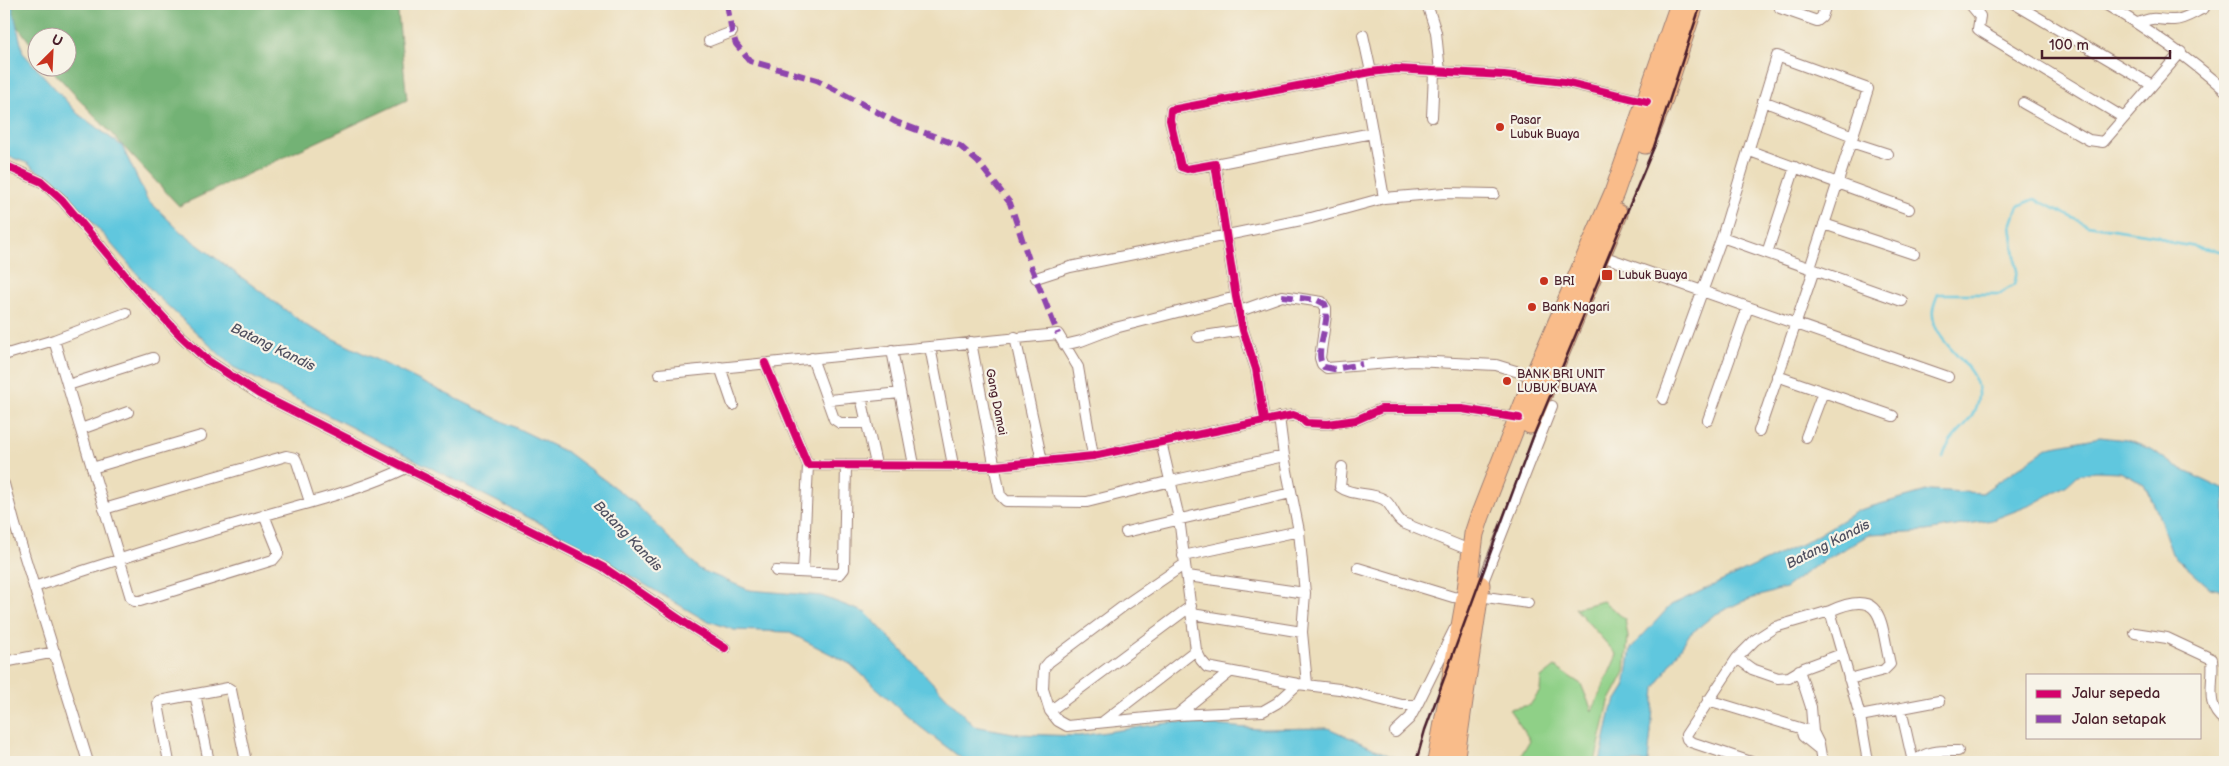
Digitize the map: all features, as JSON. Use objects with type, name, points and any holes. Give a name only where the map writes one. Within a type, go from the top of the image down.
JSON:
[{"type":"highway","points":[[1555,347],[1614,193],[1680,4]]},
{"type":"highway","points":[[1454,762],[1473,598],[1472,551],[1480,516],[1519,418],[1602,256],[1661,105],[1694,4]]},
{"type":"highway","points":[[1437,762],[1487,530],[1541,373]]},
{"type":"street","points":[[1427,4],[1436,32],[1437,72],[1432,117]]},
{"type":"street","points":[[1781,4],[1780,8],[1817,21],[1822,17],[1826,4]]},
{"type":"street","points":[[1970,4],[1980,16],[1978,29],[1982,32],[2124,118]]},
{"type":"street","points":[[2015,4],[2152,86]]},
{"type":"street","points":[[2106,4],[2138,22],[2181,52],[2225,90]]},
{"type":"street","points":[[2138,22],[2152,17],[2181,19],[2204,8]]},
{"type":"street","points":[[709,41],[732,32]]},
{"type":"street","points":[[1363,35],[1372,133],[1384,198]]},
{"type":"street","points":[[2023,103],[2089,140],[2098,142],[2106,139],[2181,52]]},
{"type":"street","points":[[1664,399],[1722,237],[1750,151],[1777,56],[1868,90],[1824,224],[1797,323],[1758,431]]},
{"type":"street","points":[[1372,133],[1187,169],[1181,167],[1170,120],[1171,110],[1396,69],[1504,75],[1564,82],[1647,102]]},
{"type":"street","points":[[1764,101],[1888,154]]},
{"type":"street","points":[[1750,151],[1909,209]]},
{"type":"street","points":[[1215,164],[1228,235],[1236,297],[1243,330],[1256,369],[1264,420]]},
{"type":"street","points":[[4,165],[42,182],[62,200],[135,287],[180,335],[207,360],[259,394],[603,567],[688,626],[725,648]]},
{"type":"street","points":[[1767,253],[1795,167]]},
{"type":"street","points":[[1036,278],[1070,267],[1128,254],[1311,218],[1384,198],[1445,193],[1494,194]]},
{"type":"street","points":[[1824,224],[1914,254]]},
{"type":"street","points":[[1722,237],[1902,301]]},
{"type":"street","points":[[1602,256],[1948,377]]},
{"type":"street","points":[[1240,311],[1282,296],[1322,302],[1326,308],[1326,315],[1320,358],[1322,364],[1327,368],[1401,360],[1496,365],[1541,373]]},
{"type":"street","points":[[1064,344],[1082,341],[1115,328],[1236,297]]},
{"type":"street","points":[[1708,420],[1748,307]]},
{"type":"street","points":[[4,355],[54,340],[126,313]]},
{"type":"street","points":[[1198,337],[1243,330]]},
{"type":"street","points":[[659,374],[1058,334],[1078,367],[1093,456]]},
{"type":"street","points":[[1015,337],[1042,461]]},
{"type":"street","points":[[54,340],[128,594],[134,601],[252,568],[273,560],[278,554],[264,515]]},
{"type":"street","name":"Gang Damai","points":[[971,342],[1000,495],[1006,501],[1087,502],[1284,456]]},
{"type":"street","points":[[930,347],[953,465]]},
{"type":"street","points":[[892,350],[914,465]]},
{"type":"street","points":[[68,385],[153,358]]},
{"type":"street","points":[[812,358],[829,400],[834,418],[838,422],[866,423]]},
{"type":"street","points":[[765,363],[808,465],[803,572]]},
{"type":"street","points":[[720,368],[733,405]]},
{"type":"street","points":[[1777,376],[1892,416]]},
{"type":"street","points":[[1806,437],[1823,392]]},
{"type":"street","points":[[829,400],[900,393]]},
{"type":"street","points":[[861,396],[876,464]]},
{"type":"street","points":[[1395,732],[1410,718],[1473,598],[1552,406]]},
{"type":"street","points":[[808,465],[996,466],[1093,456],[1293,415],[1301,418],[1306,423],[1328,424],[1364,418],[1381,409],[1470,410],[1519,418]]},
{"type":"street","points":[[81,429],[128,412]]},
{"type":"street","points":[[1280,417],[1284,456],[1299,531],[1304,593],[1302,684]]},
{"type":"street","points":[[92,468],[201,436]]},
{"type":"street","points":[[1161,442],[1179,518],[1188,576],[1196,650],[1207,667],[1339,689],[1402,705],[1417,705]]},
{"type":"street","points":[[104,510],[286,456],[295,458],[310,502]]},
{"type":"street","points":[[776,571],[840,574],[844,569],[846,466]]},
{"type":"street","points":[[1342,467],[1340,487],[1344,490],[1372,494],[1385,499],[1397,520],[1472,551]]},
{"type":"street","points":[[34,588],[118,558],[367,486],[406,468]]},
{"type":"street","points":[[4,484],[88,762]]},
{"type":"street","points":[[1126,532],[1291,492]]},
{"type":"street","points":[[1299,531],[1184,560],[1048,662],[1044,668],[1042,689],[1050,711],[1058,721],[1067,726],[1177,715],[1264,711],[1277,704],[1302,684]]},
{"type":"street","points":[[1358,568],[1453,597],[1528,603]]},
{"type":"street","points":[[1188,576],[1304,593]]},
{"type":"street","points":[[1751,762],[1687,739],[1687,732],[1737,658],[1760,636],[1775,627],[1830,611],[1845,604],[1866,603],[1872,605],[1877,612],[1890,664],[1884,670],[1849,679]]},
{"type":"street","points":[[1050,711],[1192,610],[1302,632]]},
{"type":"street","points":[[1830,611],[1860,716],[1868,762]]},
{"type":"street","points":[[2135,634],[2166,638],[2212,659],[2210,698],[2216,714],[2225,721]]},
{"type":"street","points":[[1104,721],[1196,650]]},
{"type":"street","points":[[4,662],[55,652]]},
{"type":"street","points":[[1737,658],[1752,669],[1778,678],[1789,677],[1799,670],[1842,654]]},
{"type":"street","points":[[1799,670],[1810,707],[1813,732],[1822,762]]},
{"type":"street","points":[[1177,715],[1230,672]]},
{"type":"street","points":[[169,762],[159,701],[228,688],[232,690],[246,762]]},
{"type":"street","points":[[196,694],[209,762]]},
{"type":"street","points":[[1708,700],[1813,732]]},
{"type":"street","points":[[1860,716],[1939,701]]},
{"type":"street","points":[[1901,709],[1913,762],[1920,756],[1932,751],[1958,751]]},
{"type":"street","points":[[1801,729],[1803,736],[1819,749]]},
{"type":"green space","points":[[12,4],[397,4],[407,100],[179,206],[59,78],[78,78],[78,28],[28,28],[28,40],[16,24]]},
{"type":"green space","points":[[1603,601],[1625,619],[1628,637],[1625,672],[1609,702],[1595,762],[1517,762],[1530,740],[1509,709],[1530,705],[1540,691],[1541,678],[1555,667],[1581,684],[1592,711],[1617,655],[1575,608]]},
{"type":"water","name":"Batang Kandis","points":[[4,4],[12,4],[23,53],[28,59],[28,78],[46,78],[78,114],[122,146],[147,199],[182,233],[307,326],[568,453],[634,502],[699,569],[749,590],[821,596],[866,613],[974,726],[1019,734],[1079,736],[1175,722],[1259,729],[1328,728],[1404,762],[1267,762],[1256,759],[1210,762],[965,761],[919,726],[850,664],[788,632],[734,630],[703,619],[551,529],[233,367],[153,292],[66,192],[27,163],[4,155]]},
{"type":"water","name":"Batang Kandis","points":[[2100,437],[2127,440],[2153,450],[2176,467],[2225,490],[2225,591],[2210,588],[2172,554],[2157,511],[2144,484],[2120,472],[2095,471],[2078,475],[2067,485],[2031,505],[1992,520],[1926,531],[1870,534],[1818,564],[1785,588],[1741,602],[1714,615],[1689,635],[1655,688],[1648,762],[1600,762],[1611,709],[1625,687],[1631,648],[1671,605],[1806,542],[1859,510],[1930,490],[1982,493],[2049,447]]},
{"type":"waterway","points":[[1943,457],[1946,448],[1973,414],[1978,395],[1976,383],[1971,373],[1939,333],[1934,322],[1934,305],[1938,294],[1999,294],[2014,285],[2017,272],[2011,226],[2018,206],[2035,199],[2087,225],[2158,236],[2173,243],[2225,252]]},
{"type":"railway","points":[[1416,762],[1425,730],[1533,437],[1654,147],[1701,4]]},
{"type":"marked path","points":[[727,4],[736,44],[750,61],[817,80],[896,122],[960,146],[978,162],[1010,203],[1032,269],[1058,334]]},
{"type":"marked path","points":[[1282,296],[1317,300],[1325,304],[1326,319],[1320,354],[1324,367],[1334,369],[1362,364]]},
{"type":"cycle path","points":[[1264,420],[1256,369],[1243,330],[1236,297],[1215,164],[1187,169],[1181,167],[1170,120],[1171,110],[1371,72],[1396,69],[1504,75],[1564,82],[1647,102]]},
{"type":"cycle path","points":[[4,165],[42,182],[62,200],[135,287],[180,335],[207,360],[259,394],[603,567],[725,648]]},
{"type":"cycle path","points":[[765,363],[808,465],[996,466],[1093,456],[1293,415],[1301,418],[1306,423],[1328,424],[1356,420],[1381,409],[1462,409],[1519,418]]},
{"type":"place","name":"Pasar Lubuk Buaya","points":[[1500,127]]},
{"type":"place","name":"Lubuk Buaya","points":[[1607,275]]},
{"type":"place","name":"BRI","points":[[1544,281]]},
{"type":"place","name":"Bank Nagari","points":[[1532,307]]},
{"type":"place","name":"BANK BRI UNIT LUBUK BUAYA","points":[[1507,381]]}]
